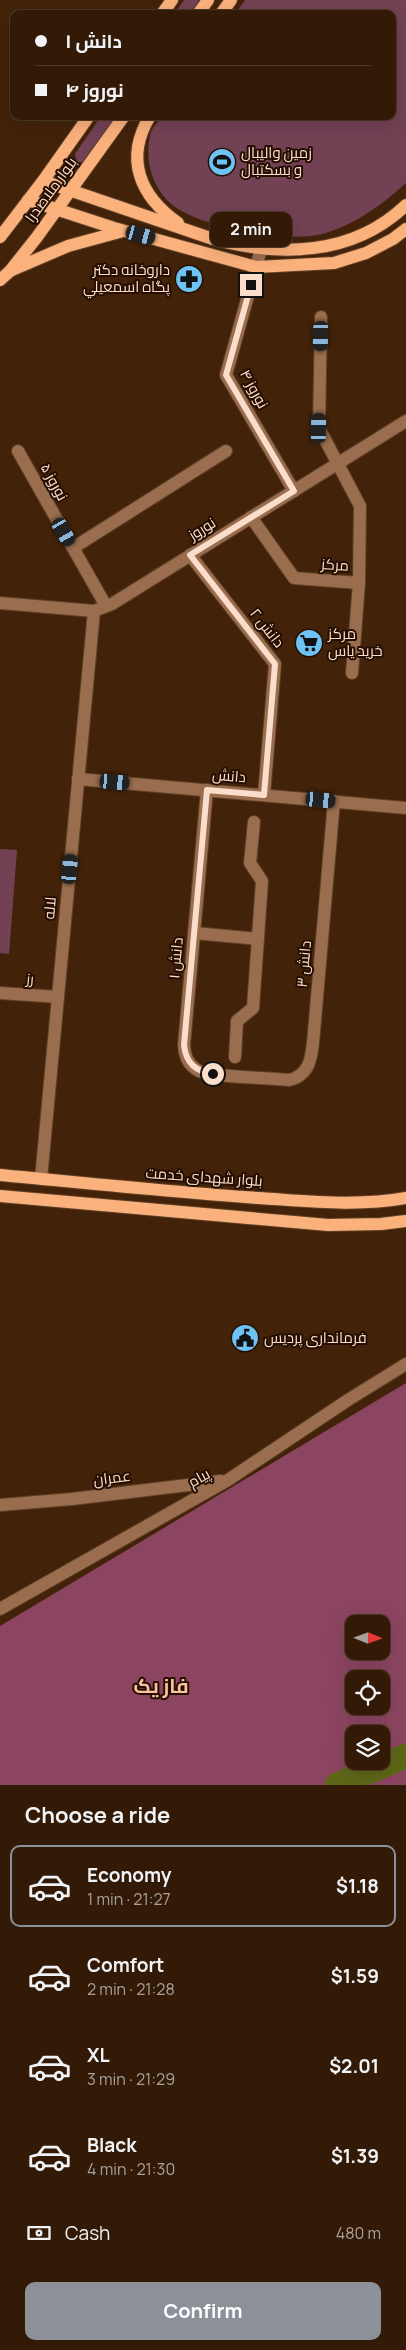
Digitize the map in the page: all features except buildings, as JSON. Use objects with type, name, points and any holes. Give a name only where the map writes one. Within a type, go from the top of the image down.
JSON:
[{"type":"main road","name":"بلوار ملاصدرا","points":[[0,236],[43,181],[86,120]]},
{"type":"main road","name":"بلوار ملاصدرا","points":[[0,280],[10,271],[57,210],[121,120]]},
{"type":"main road","points":[[148,120],[136,146],[140,177],[152,201],[167,216],[190,232]]},
{"type":"main road","points":[[43,181],[190,232],[236,245],[283,251],[313,249],[337,244],[379,226],[406,205]]},
{"type":"main road","points":[[88,220],[78,213],[77,208],[81,200],[93,197]]},
{"type":"main road","points":[[28,200],[88,220],[256,267],[334,263],[366,253],[393,239],[406,229]]},
{"type":"main road","points":[[10,271],[68,246],[120,229]]},
{"type":"main road","name":"بلوار شهدای خدمت","points":[[0,1175],[189,1193],[339,1203],[381,1203],[406,1198]]},
{"type":"main road","points":[[0,1196],[328,1225],[382,1224],[406,1221]]},
{"type":"street","name":"نوروز ۴","points":[[261,249],[226,375],[294,491]]},
{"type":"street","points":[[321,317],[319,428],[360,506],[359,583]]},
{"type":"street","name":"نوروز","points":[[100,608],[190,555],[406,421]]},
{"type":"street","name":"نوروز ۵","points":[[18,451],[73,548],[100,608]]},
{"type":"street","points":[[73,548],[226,451]]},
{"type":"street","name":"مرکز","points":[[251,517],[294,578],[359,583],[352,673]]},
{"type":"street","name":"دانش ۲","points":[[190,555],[275,664],[264,795]]},
{"type":"street","points":[[0,603],[100,608]]},
{"type":"street","name":"لاله","points":[[41,1179],[78,779],[100,608]]},
{"type":"street","name":"دانش","points":[[78,779],[406,808]]},
{"type":"street","name":"دانش ۱","points":[[207,790],[184,1045],[185,1057],[200,1072],[251,1076]]},
{"type":"street","name":"دانش ۳","points":[[251,1076],[289,1080],[299,1078],[306,1071],[311,1059],[334,801]]},
{"type":"street","points":[[235,1057],[237,1021],[253,1008],[262,880],[250,863],[254,822]]},
{"type":"street","points":[[194,933],[258,939]]},
{"type":"street","name":"رز","points":[[0,993],[58,997]]},
{"type":"street","name":"پیام","points":[[0,1609],[228,1480],[348,1400],[406,1364]]},
{"type":"street","name":"عمران","points":[[0,1505],[72,1499],[228,1480]]},
{"type":"shaded area","points":[[184,0],[199,0],[193,10],[177,10]]},
{"type":"shaded area","points":[[245,0],[406,0],[406,183],[362,217],[324,234],[296,237],[262,234],[225,227],[191,216],[169,202],[156,185],[149,164],[148,154],[151,132],[159,120],[396,120],[396,10],[238,10]]},
{"type":"shaded area","points":[[98,120],[114,120],[86,161],[77,163],[75,154]]},
{"type":"shaded area","points":[[0,849],[17,850],[9,954],[0,953]]},
{"type":"shaded area","points":[[406,1383],[406,1785],[0,1785],[0,1626]]},
{"type":"waterway","points":[[337,1785],[406,1756]]},
{"type":"place","name":"زمین والیبال و بسکتبال","points":[[222,162]]},
{"type":"place","name":"داروخانه دكتر پگاه اسمعيلي","points":[[189,279]]},
{"type":"place","name":"مرکز خرید یاس","points":[[309,643]]},
{"type":"place","name":"فرمانداری پردیس","points":[[245,1338]]},
{"type":"district","name":"فاز یک","points":[[161,1686]]},
{"type":"route","points":[[213,1074],[200,1072],[191,1065],[185,1057],[184,1045],[207,790],[264,795],[275,664],[190,555],[294,491],[226,375],[251,285]]}]
